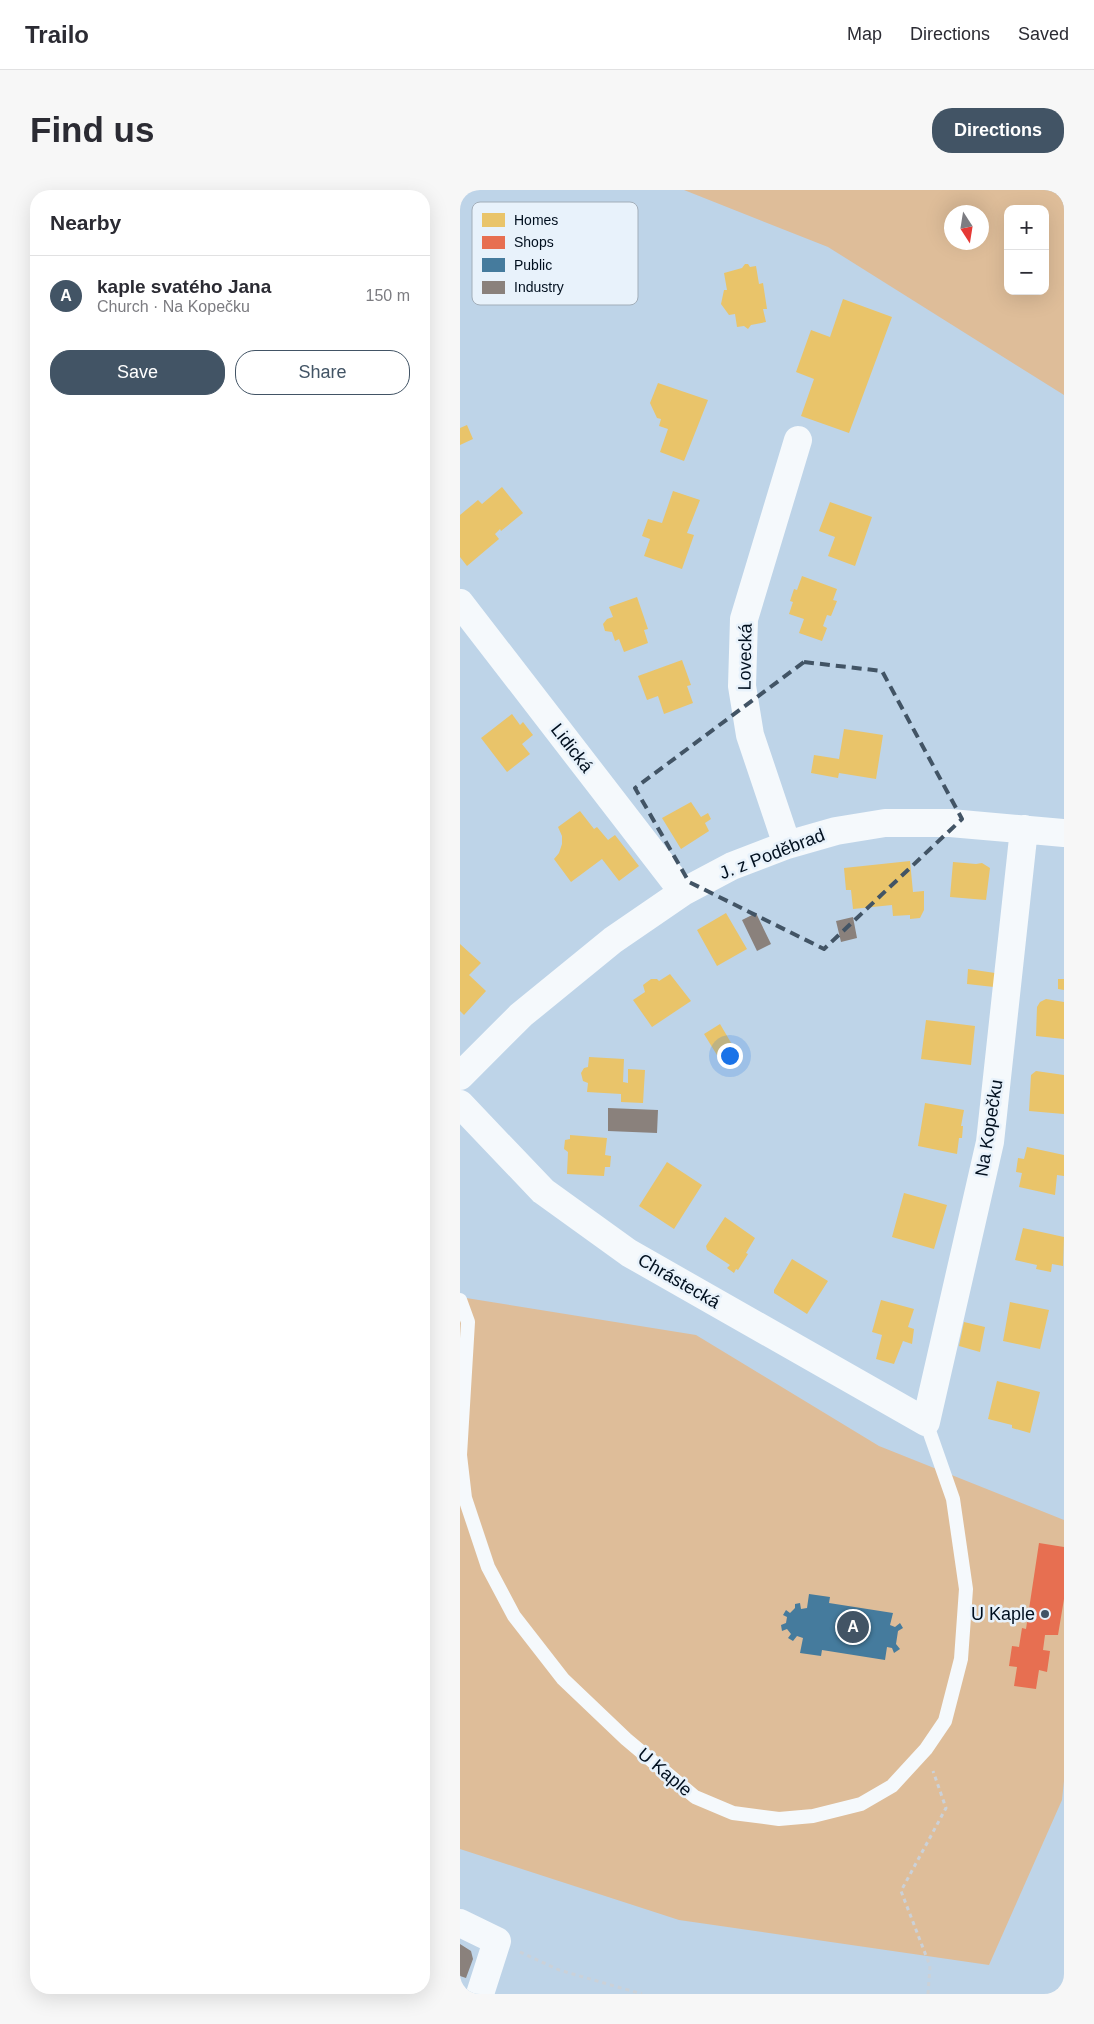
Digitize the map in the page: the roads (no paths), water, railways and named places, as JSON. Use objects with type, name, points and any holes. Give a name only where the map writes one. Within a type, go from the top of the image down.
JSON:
[{"type":"street","name":"Lovecká","points":[[787,845],[750,735],[742,686],[744,619],[798,440]]},
{"type":"street","name":"Lidická","points":[[460,603],[683,892]]},
{"type":"street","name":"J. z Poděbrad","points":[[460,1076],[521,1015],[614,940],[683,892],[732,866],[787,845],[836,831],[885,823],[950,823],[1064,833]]},
{"type":"street","name":"Na Kopečku","points":[[926,1422],[990,1142],[1024,829]]},
{"type":"street","name":"Chrástecká","points":[[460,1104],[543,1191],[629,1253],[926,1422]]},
{"type":"street","points":[[460,1923],[497,1941],[480,1994]]},
{"type":"lane","name":"U Kaple","points":[[460,1300],[468,1322],[460,1455],[465,1498],[488,1567],[514,1616],[563,1679],[626,1739],[695,1797],[733,1813],[779,1819],[813,1816],[860,1804],[892,1786],[926,1749],[945,1721],[961,1659],[966,1589],[953,1500],[926,1422]]},
{"type":"place","name":"U Kaple","points":[[1045,1614]]},
{"type":"place","name":"kaple svatého Jana","points":[[853,1627]]}]
